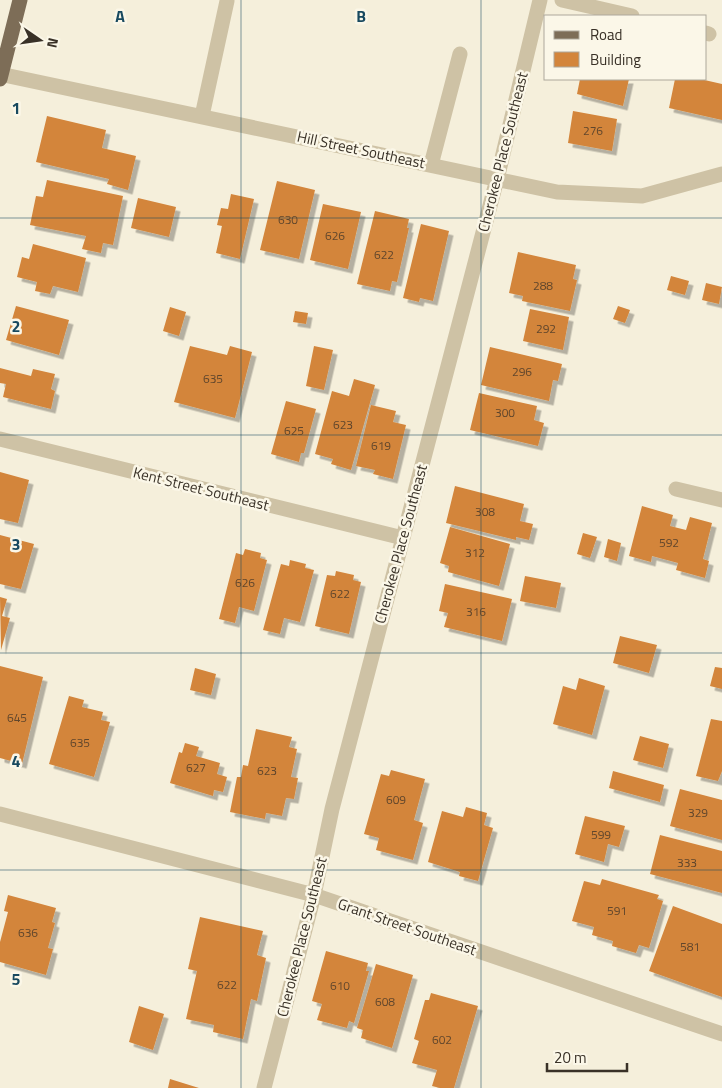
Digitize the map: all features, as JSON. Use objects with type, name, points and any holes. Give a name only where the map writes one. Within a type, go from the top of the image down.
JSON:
[{"type":"main road","points":[[0,75],[20,0]]},
{"type":"street","name":"Cherokee Place Southeast","points":[[264,1088],[314,895],[332,810],[497,179],[540,0]]},
{"type":"street","points":[[562,0],[628,15]]},
{"type":"street","points":[[202,116],[227,1]]},
{"type":"street","points":[[431,165],[460,54]]},
{"type":"street","name":"Hill Street Southeast","points":[[0,75],[557,192],[642,196],[722,174]]},
{"type":"street","name":"Kent Street Southeast","points":[[0,439],[403,538]]},
{"type":"street","points":[[676,489],[722,500]]},
{"type":"street","name":"Grant Street Southeast","points":[[0,814],[314,895],[722,1034]]},
{"type":"building","points":[[580,80],[629,80],[623,106],[577,94]]},
{"type":"building","points":[[675,80],[704,80],[722,84],[722,120],[669,108]]},
{"type":"building","points":[[573,111],[617,119],[612,151],[568,143]]},
{"type":"building","points":[[47,116],[106,130],[102,148],[136,156],[128,190],[107,184],[109,179],[36,162]]},
{"type":"building","points":[[47,180],[123,196],[113,245],[103,243],[101,253],[82,249],[86,236],[30,225],[36,196],[43,197]]},
{"type":"building","points":[[277,181],[315,190],[299,259],[260,250]]},
{"type":"building","points":[[231,194],[254,199],[240,259],[216,253],[222,226],[217,225],[221,208],[228,209]]},
{"type":"building","points":[[138,198],[176,207],[169,237],[131,228]]},
{"type":"building","points":[[323,204],[361,212],[348,269],[310,260]]},
{"type":"building","points":[[375,211],[409,219],[407,228],[409,228],[397,282],[392,281],[390,291],[357,284]]},
{"type":"building","points":[[421,224],[449,231],[433,301],[420,298],[419,302],[403,298]]},
{"type":"building","points":[[33,244],[86,258],[78,292],[53,286],[50,294],[35,291],[37,282],[17,277],[22,257],[29,259]]},
{"type":"building","points":[[518,252],[576,265],[573,279],[577,280],[570,311],[522,301],[523,296],[509,293]]},
{"type":"building","points":[[671,276],[689,281],[685,295],[667,290]]},
{"type":"building","points":[[706,283],[722,287],[719,304],[702,300]]},
{"type":"building","points":[[16,306],[69,320],[59,355],[6,340]]},
{"type":"building","points":[[618,306],[630,310],[625,323],[613,319]]},
{"type":"building","points":[[170,307],[186,312],[179,336],[163,331]]},
{"type":"building","points":[[530,309],[569,317],[563,350],[523,341]]},
{"type":"building","points":[[295,311],[308,313],[306,324],[293,322]]},
{"type":"building","points":[[190,346],[227,355],[230,346],[252,352],[235,418],[174,402]]},
{"type":"building","points":[[314,346],[333,350],[324,390],[306,386]]},
{"type":"building","points":[[490,347],[562,364],[558,381],[553,380],[549,401],[481,385]]},
{"type":"building","points":[[0,368],[31,376],[33,369],[55,374],[51,389],[55,391],[51,409],[3,397],[6,384],[0,383]]},
{"type":"building","points":[[354,379],[375,385],[351,470],[331,464],[333,459],[315,454],[332,391],[349,396]]},
{"type":"building","points":[[479,393],[537,406],[534,420],[544,423],[538,446],[470,430]]},
{"type":"building","points":[[286,401],[316,409],[304,453],[301,453],[299,462],[271,454]]},
{"type":"building","points":[[371,405],[396,411],[393,422],[406,425],[393,479],[373,474],[375,470],[356,466]]},
{"type":"building","points":[[0,472],[29,480],[18,523],[0,519]]},
{"type":"building","points":[[455,486],[524,504],[520,521],[533,524],[529,540],[516,537],[516,540],[446,523]]},
{"type":"building","points":[[642,506],[673,515],[670,526],[686,530],[690,517],[712,523],[703,559],[709,561],[705,578],[676,570],[678,563],[652,556],[651,562],[629,556]]},
{"type":"building","points":[[450,527],[510,544],[499,586],[448,572],[449,566],[440,563]]},
{"type":"building","points":[[583,533],[597,537],[590,558],[577,554]]},
{"type":"building","points":[[0,535],[34,544],[21,589],[0,584]]},
{"type":"building","points":[[608,539],[621,543],[617,561],[604,557]]},
{"type":"building","points":[[245,549],[261,553],[260,558],[267,560],[254,611],[239,607],[235,623],[219,619],[236,553],[243,555]]},
{"type":"building","points":[[290,560],[306,564],[305,568],[314,570],[300,622],[284,618],[280,634],[263,630],[281,564],[289,566]]},
{"type":"building","points":[[336,571],[354,575],[353,580],[361,582],[349,634],[315,626],[327,575],[335,576]]},
{"type":"building","points":[[525,576],[561,583],[556,608],[520,601]]},
{"type":"building","points":[[445,584],[512,599],[502,641],[444,627],[448,613],[439,611]]},
{"type":"building","points":[[0,597],[7,599],[2,616],[10,618],[1,650]]},
{"type":"building","points":[[620,636],[657,645],[649,673],[613,663]]},
{"type":"building","points":[[0,666],[43,677],[22,764],[0,758]]},
{"type":"building","points":[[715,667],[722,668],[722,689],[710,686]]},
{"type":"building","points":[[195,668],[216,674],[211,695],[190,690]]},
{"type":"building","points":[[579,678],[605,686],[592,735],[553,724],[563,686],[576,690]]},
{"type":"building","points":[[69,696],[84,700],[82,707],[103,712],[101,720],[110,722],[94,777],[49,764]]},
{"type":"building","points":[[711,719],[722,721],[722,771],[718,781],[696,776]]},
{"type":"building","points":[[256,729],[292,737],[289,747],[297,749],[291,777],[298,778],[294,799],[286,798],[282,816],[266,813],[265,819],[230,812],[237,777],[241,777],[243,765],[248,766]]},
{"type":"building","points":[[640,736],[669,744],[663,768],[633,760]]},
{"type":"building","points":[[185,743],[199,747],[196,756],[220,763],[217,774],[227,777],[223,792],[214,790],[213,796],[170,783],[179,752],[182,753]]},
{"type":"building","points":[[391,770],[425,779],[414,820],[423,823],[413,860],[376,850],[379,838],[364,834],[381,774],[389,776]]},
{"type":"building","points":[[613,771],[664,785],[660,802],[609,788]]},
{"type":"building","points":[[680,789],[722,800],[722,840],[670,826]]},
{"type":"building","points":[[466,807],[487,813],[484,825],[493,828],[478,881],[459,876],[460,872],[428,862],[442,811],[463,817]]},
{"type":"building","points":[[585,816],[625,826],[619,847],[608,844],[604,862],[575,854]]},
{"type":"building","points":[[660,835],[722,851],[722,893],[650,874]]},
{"type":"building","points":[[602,879],[659,895],[657,899],[663,901],[649,948],[639,945],[636,953],[612,946],[613,941],[592,935],[594,927],[572,921],[584,881],[600,885]]},
{"type":"building","points":[[8,895],[56,908],[52,922],[55,923],[48,948],[53,949],[46,975],[0,962],[0,942],[8,912],[4,911]]},
{"type":"building","points":[[673,906],[722,924],[722,997],[649,971]]},
{"type":"building","points":[[200,917],[263,931],[257,955],[266,958],[257,1001],[251,999],[243,1039],[213,1032],[214,1025],[186,1019],[197,971],[188,969]]},
{"type":"building","points":[[326,951],[368,963],[366,971],[369,971],[354,1023],[349,1021],[347,1028],[317,1020],[322,1004],[312,1001]]},
{"type":"building","points":[[376,964],[413,975],[392,1048],[361,1038],[363,1030],[357,1028]]},
{"type":"building","points":[[431,993],[478,1006],[454,1088],[432,1086],[437,1070],[412,1063],[419,1041],[414,1039],[425,1000],[429,1000]]},
{"type":"building","points":[[139,1006],[164,1014],[153,1050],[129,1042]]},
{"type":"building","points":[[170,1079],[199,1088],[168,1088]]}]
